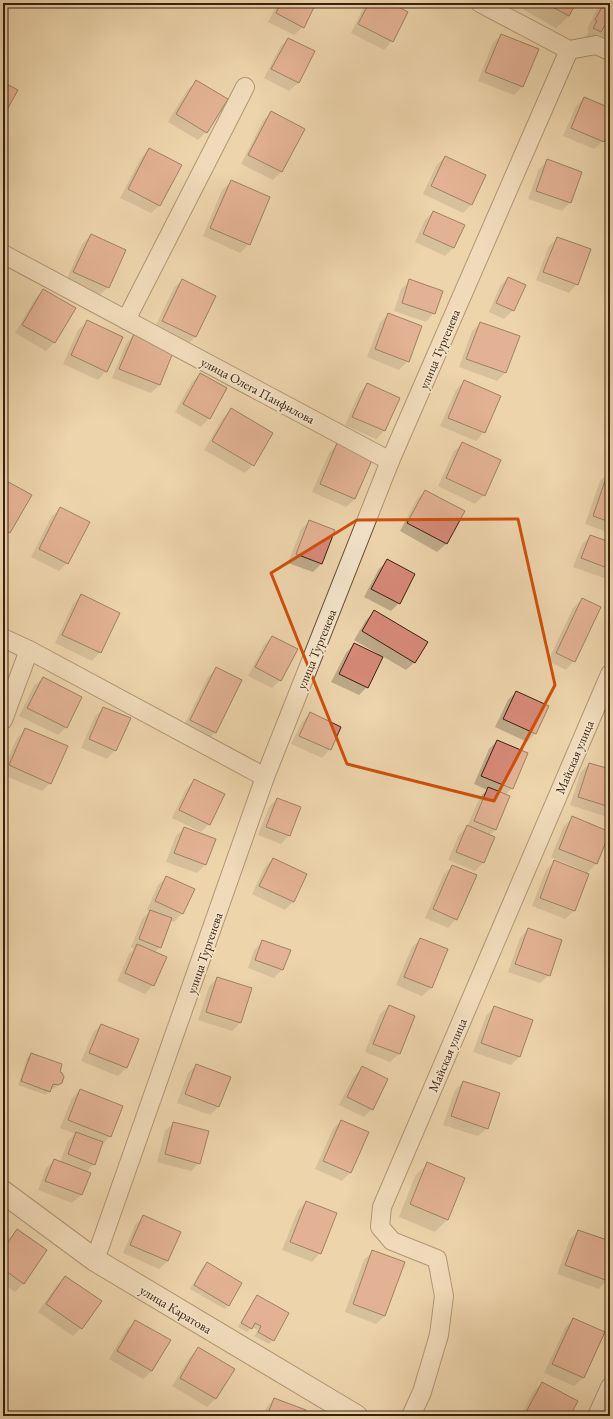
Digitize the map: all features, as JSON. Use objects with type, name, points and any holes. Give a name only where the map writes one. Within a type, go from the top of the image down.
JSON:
[{"type":"street","points":[[480,3],[569,50],[596,45],[610,51]]},
{"type":"street","name":"улица Тургенева","points":[[95,1260],[265,777],[390,460],[569,50]]},
{"type":"street","points":[[126,320],[245,87]]},
{"type":"street","name":"улица Олега Панфилова","points":[[3,254],[390,460]]},
{"type":"street","points":[[3,638],[29,650],[265,777]]},
{"type":"street","points":[[3,720],[29,650]]},
{"type":"street","name":"Майская улица","points":[[411,1416],[422,1392],[439,1335],[444,1296],[437,1259],[392,1242],[380,1227],[382,1207],[610,674]]},
{"type":"street","name":"улица Каратова","points":[[3,1192],[95,1260],[356,1416]]},
{"type":"street","points":[[597,1416],[610,1387]]},
{"type":"highlighted area","points":[[518,519],[555,685],[494,801],[347,764],[271,573],[357,520]]},
{"type":"building","points":[[281,3],[316,3],[304,28],[276,13]]},
{"type":"building","points":[[369,3],[391,3],[408,12],[393,42],[358,24]]},
{"type":"building","points":[[545,3],[576,3],[569,16]]},
{"type":"building","points":[[604,3],[610,3],[610,28],[605,25],[601,32],[593,28],[597,21],[595,20]]},
{"type":"building","points":[[501,34],[539,49],[523,87],[485,72]]},
{"type":"building","points":[[288,38],[315,51],[299,83],[271,69]]},
{"type":"building","points":[[196,80],[228,99],[207,133],[176,114]]},
{"type":"building","points":[[3,82],[18,90],[3,117]]},
{"type":"building","points":[[584,97],[610,108],[610,127],[604,142],[571,128]]},
{"type":"building","points":[[271,111],[305,129],[282,172],[248,155]]},
{"type":"building","points":[[149,148],[182,165],[160,206],[128,189]]},
{"type":"building","points":[[445,156],[486,175],[472,205],[431,186]]},
{"type":"building","points":[[547,159],[582,172],[571,203],[536,191]]},
{"type":"building","points":[[231,180],[270,197],[250,245],[210,228]]},
{"type":"building","points":[[433,211],[465,225],[454,248],[423,234]]},
{"type":"building","points":[[91,234],[126,250],[109,288],[73,272]]},
{"type":"building","points":[[557,237],[591,249],[578,285],[543,272]]},
{"type":"building","points":[[508,277],[526,285],[514,311],[496,303]]},
{"type":"building","points":[[182,279],[216,296],[196,337],[162,321]]},
{"type":"building","points":[[409,279],[443,291],[435,314],[402,303]]},
{"type":"building","points":[[43,289],[76,308],[55,343],[22,325]]},
{"type":"building","points":[[388,313],[422,326],[409,362],[375,349]]},
{"type":"building","points":[[87,320],[123,337],[107,372],[71,355]]},
{"type":"building","points":[[480,322],[520,336],[506,373],[466,359]]},
{"type":"building","points":[[134,334],[174,350],[160,385],[119,369]]},
{"type":"building","points":[[200,373],[227,388],[210,419],[183,404]]},
{"type":"building","points":[[464,380],[501,396],[485,433],[448,418]]},
{"type":"building","points":[[367,383],[400,398],[385,431],[352,417]]},
{"type":"building","points":[[231,408],[273,433],[254,466],[212,441]]},
{"type":"building","points":[[462,442],[501,460],[485,496],[446,478]]},
{"type":"building","points":[[337,443],[373,458],[355,499],[320,484]]},
{"type":"building","points":[[608,472],[610,472],[610,522],[593,516]]},
{"type":"building","points":[[3,479],[32,495],[10,533],[3,529]]},
{"type":"building","points":[[425,490],[465,511],[447,544],[407,523]]},
{"type":"building","points":[[60,507],[90,522],[68,564],[39,549]]},
{"type":"building","points":[[309,520],[335,530],[322,564],[296,554]]},
{"type":"building","points":[[590,535],[610,542],[610,569],[581,558]]},
{"type":"building","points":[[387,559],[415,574],[400,604],[371,589]]},
{"type":"building","points":[[81,594],[120,613],[101,653],[62,635]]},
{"type":"building","points":[[582,598],[601,607],[575,662],[556,653]]},
{"type":"building","points":[[374,610],[428,642],[415,663],[362,631]]},
{"type":"building","points":[[272,636],[298,649],[281,681],[255,667]]},
{"type":"building","points":[[354,643],[383,657],[368,688],[339,674]]},
{"type":"building","points":[[3,644],[9,647],[3,658]]},
{"type":"building","points":[[216,667],[242,680],[216,733],[190,720]]},
{"type":"building","points":[[43,677],[82,697],[67,728],[27,708]]},
{"type":"building","points":[[516,691],[549,706],[536,734],[503,719]]},
{"type":"building","points":[[103,707],[131,718],[116,751],[89,739]]},
{"type":"building","points":[[310,712],[341,727],[331,750],[299,736]]},
{"type":"building","points":[[25,728],[68,746],[51,784],[9,765]]},
{"type":"building","points":[[497,740],[528,753],[513,789],[481,776]]},
{"type":"building","points":[[589,763],[610,769],[610,807],[578,797]]},
{"type":"building","points":[[194,779],[225,794],[210,825],[179,810]]},
{"type":"building","points":[[488,787],[510,796],[496,830],[474,821]]},
{"type":"building","points":[[277,798],[301,807],[290,836],[266,827]]},
{"type":"building","points":[[572,816],[610,832],[597,864],[559,849]]},
{"type":"building","points":[[467,825],[495,837],[484,863],[456,852]]},
{"type":"building","points":[[184,827],[216,839],[206,865],[174,853]]},
{"type":"building","points":[[273,858],[307,874],[294,902],[259,886]]},
{"type":"building","points":[[554,860],[589,874],[575,911],[540,898]]},
{"type":"building","points":[[452,865],[477,875],[457,920],[433,909]]},
{"type":"building","points":[[166,876],[195,889],[183,914],[155,901]]},
{"type":"building","points":[[150,910],[172,918],[161,948],[139,939]]},
{"type":"building","points":[[528,928],[562,940],[550,976],[515,964]]},
{"type":"building","points":[[420,938],[448,949],[432,988],[404,977]]},
{"type":"building","points":[[262,940],[291,950],[283,970],[255,960]]},
{"type":"building","points":[[137,944],[167,957],[154,986],[125,973]]},
{"type":"building","points":[[217,977],[252,988],[241,1023],[206,1012]]},
{"type":"building","points":[[389,1005],[415,1016],[400,1054],[373,1044]]},
{"type":"building","points":[[494,1006],[533,1020],[520,1057],[481,1043]]},
{"type":"building","points":[[101,1024],[139,1039],[127,1068],[89,1053]]},
{"type":"building","points":[[31,1053],[62,1064],[60,1072],[64,1077],[62,1083],[58,1085],[53,1084],[50,1092],[21,1081]]},
{"type":"building","points":[[196,1064],[231,1077],[219,1107],[185,1094]]},
{"type":"building","points":[[362,1066],[388,1079],[373,1110],[347,1097]]},
{"type":"building","points":[[463,1081],[500,1093],[488,1129],[451,1116]]},
{"type":"building","points":[[80,1089],[123,1106],[111,1137],[68,1120]]},
{"type":"building","points":[[341,1120],[369,1132],[351,1173],[323,1161]]},
{"type":"building","points":[[173,1122],[209,1131],[200,1164],[165,1154]]},
{"type":"building","points":[[76,1132],[103,1142],[95,1165],[68,1154]]},
{"type":"building","points":[[54,1159],[91,1173],[82,1195],[45,1181]]},
{"type":"building","points":[[427,1162],[465,1178],[448,1220],[410,1204]]},
{"type":"building","points":[[306,1201],[337,1213],[321,1254],[290,1242]]},
{"type":"building","points":[[143,1215],[181,1232],[168,1261],[130,1245]]},
{"type":"building","points":[[17,1229],[47,1250],[24,1284],[3,1269],[3,1250]]},
{"type":"building","points":[[578,1230],[610,1241],[610,1276],[608,1281],[565,1265]]},
{"type":"building","points":[[372,1250],[405,1262],[385,1316],[353,1304]]},
{"type":"building","points":[[207,1262],[242,1283],[229,1306],[194,1285]]},
{"type":"building","points":[[65,1276],[102,1301],[82,1329],[46,1304]]},
{"type":"building","points":[[257,1295],[289,1313],[274,1341],[258,1332],[261,1326],[255,1323],[252,1329],[241,1323]]},
{"type":"building","points":[[573,1318],[605,1332],[584,1378],[552,1364]]},
{"type":"building","points":[[135,1320],[171,1340],[152,1371],[117,1351]]},
{"type":"building","points":[[198,1347],[235,1369],[216,1399],[180,1378]]},
{"type":"building","points":[[542,1382],[578,1401],[570,1416],[524,1416]]},
{"type":"building","points":[[274,1398],[306,1410],[304,1416],[267,1416]]}]
